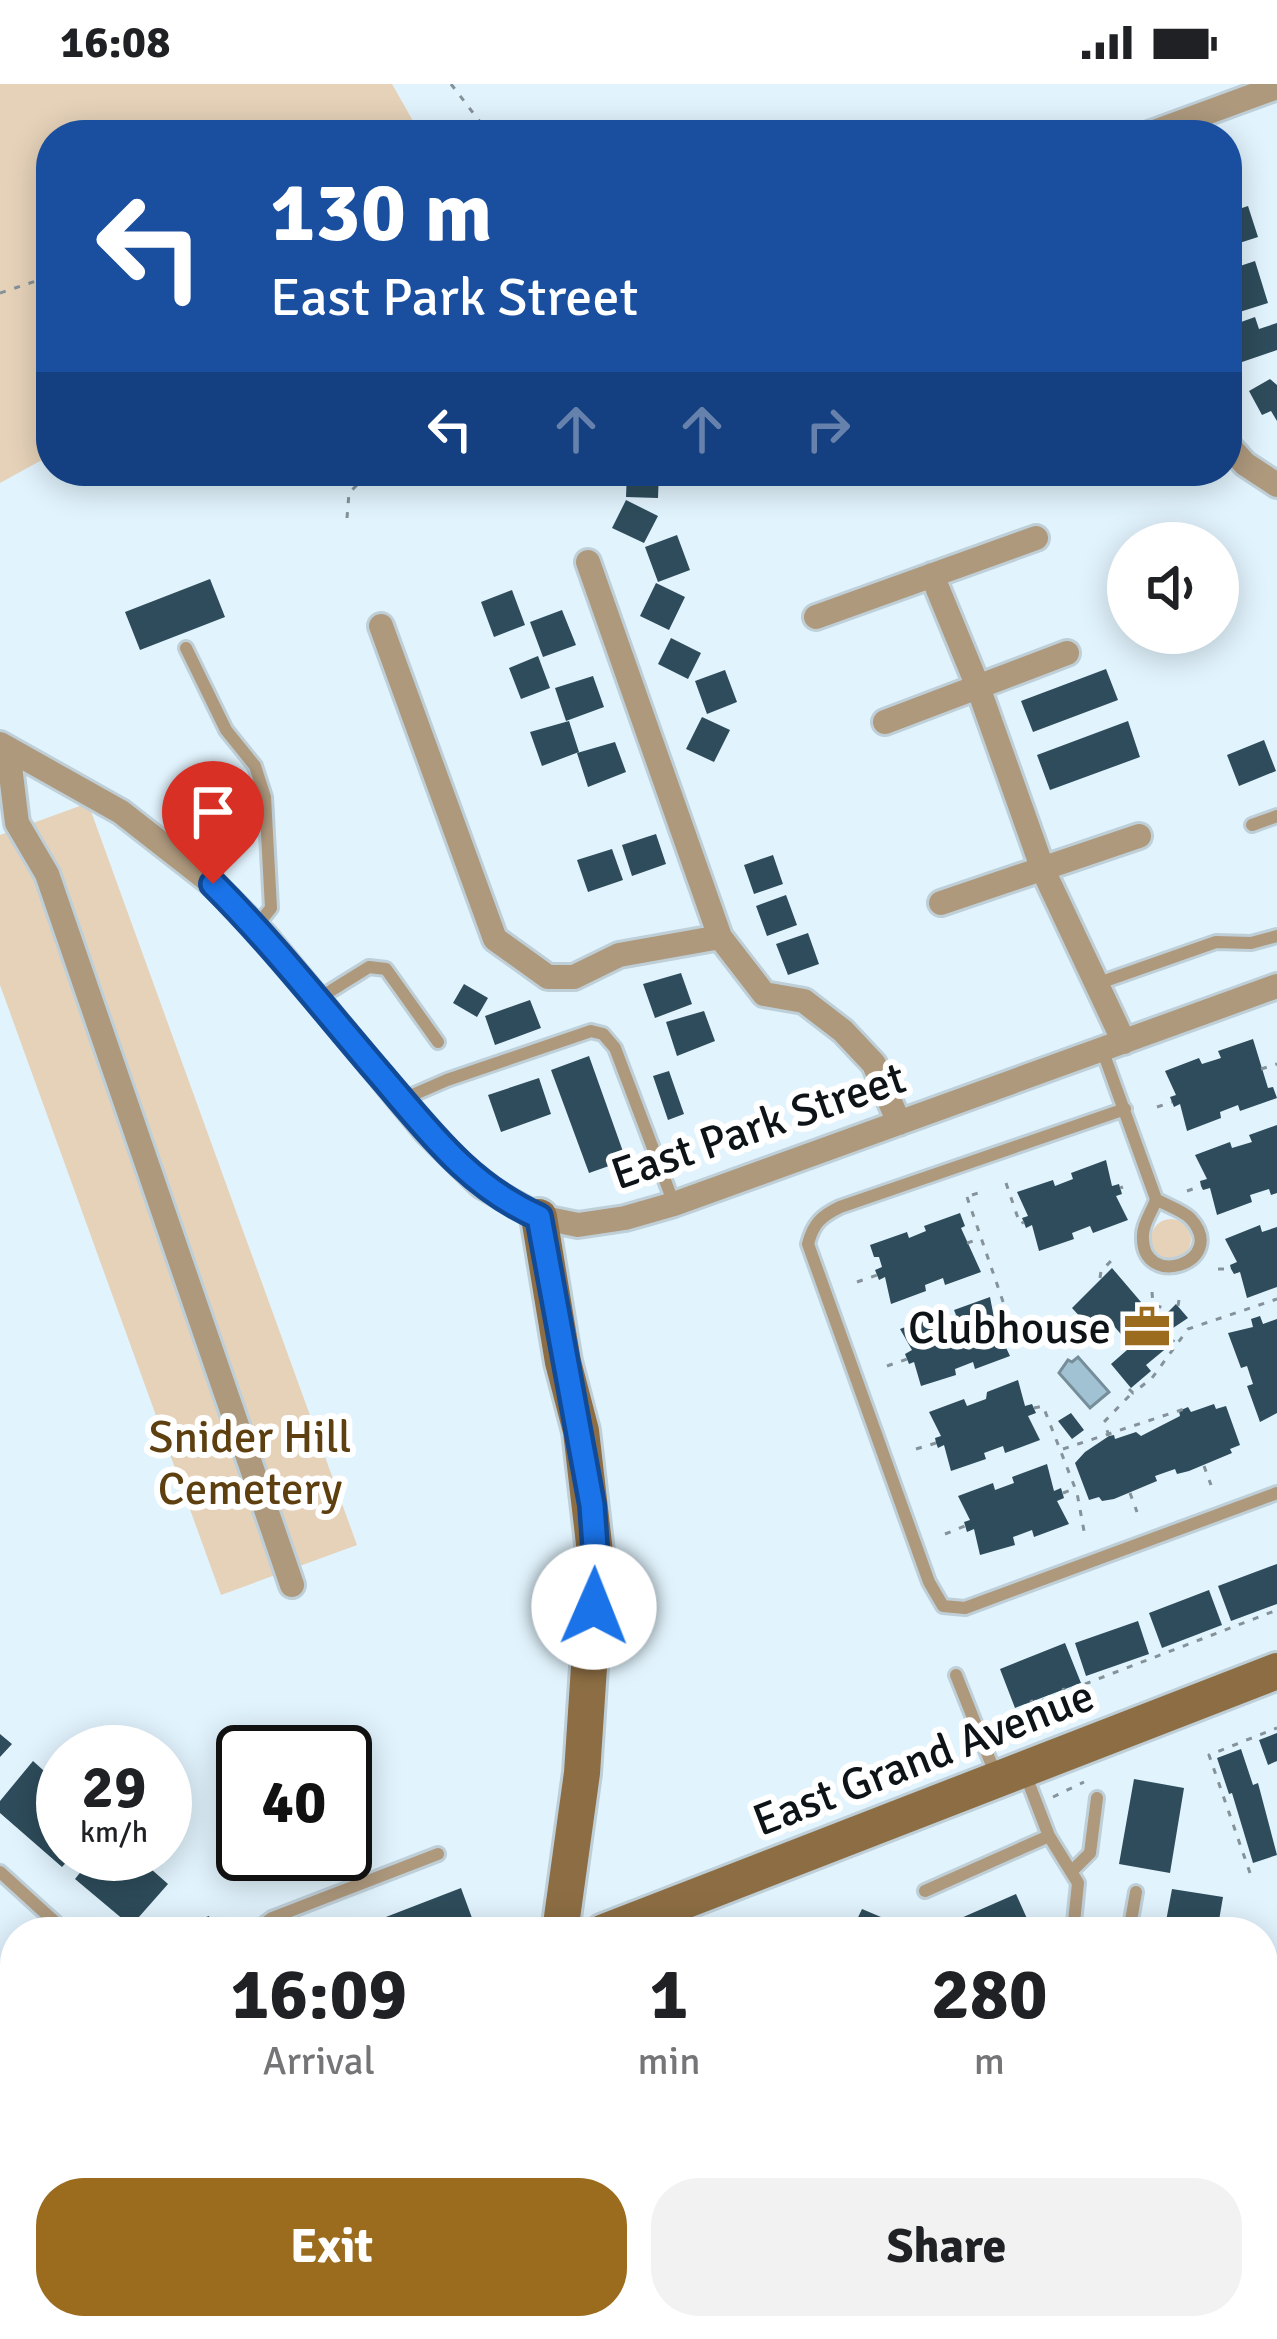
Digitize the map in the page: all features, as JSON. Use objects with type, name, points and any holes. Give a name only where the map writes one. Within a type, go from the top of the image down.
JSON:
[{"type":"street","points":[[1187,120],[1277,87]]},
{"type":"street","points":[[1242,461],[1277,485]]},
{"type":"street","points":[[816,617],[1036,538]]},
{"type":"street","points":[[588,562],[720,937],[764,994],[804,1001],[843,1031],[874,1064],[898,1123]]},
{"type":"street","points":[[932,575],[978,687],[1043,870],[1099,983],[1113,1046]]},
{"type":"street","points":[[380,626],[495,939],[548,977],[574,977],[620,956],[720,937]]},
{"type":"street","points":[[885,722],[1067,652]]},
{"type":"street","points":[[4,747],[17,823],[47,874],[292,1585]]},
{"type":"street","name":"East Park Street","points":[[4,747],[121,812],[213,884],[256,927],[455,1164],[511,1205],[578,1225],[674,1204],[1277,986]]},
{"type":"street","points":[[941,904],[1139,836]]},
{"type":"street","points":[[539,1217],[563,1362],[581,1431],[596,1561],[582,1773],[562,1917]]},
{"type":"street","name":"East Grand Avenue","points":[[643,1917],[1277,1671]]},
{"type":"lane","points":[[186,648],[226,730],[255,766],[265,797],[271,908],[256,927]]},
{"type":"lane","points":[[1252,825],[1277,815]]},
{"type":"lane","points":[[1099,983],[1216,942],[1251,943],[1277,936]]},
{"type":"lane","points":[[316,1000],[369,967],[386,969],[438,1042]]},
{"type":"lane","points":[[401,1100],[556,1041],[591,1031],[603,1034],[615,1048],[674,1204]]},
{"type":"lane","points":[[1113,1046],[1125,1109],[1156,1199],[1142,1237],[1145,1252],[1166,1268],[1179,1267],[1195,1255],[1200,1243],[1197,1229],[1184,1214],[1156,1199]]},
{"type":"lane","points":[[1125,1109],[840,1207],[823,1215],[812,1228],[808,1244],[929,1582],[943,1606],[965,1608],[1277,1493]]},
{"type":"lane","points":[[956,1675],[1010,1774],[1072,1871],[1078,1896],[1075,1917]]},
{"type":"lane","points":[[1072,1871],[1090,1853],[1097,1798]]},
{"type":"lane","points":[[926,1891],[1049,1836]]},
{"type":"lane","points":[[275,1917],[438,1854]]},
{"type":"lane","points":[[0,1872],[50,1917]]},
{"type":"lane","points":[[1132,1917],[1136,1892]]},
{"type":"path","points":[[451,84],[479,120]]},
{"type":"path","points":[[0,293],[36,281]]},
{"type":"path","points":[[346,518],[350,493],[357,486]]},
{"type":"path","points":[[1261,1069],[1277,1064]]},
{"type":"path","points":[[1157,1107],[1172,1102]]},
{"type":"path","points":[[1006,1183],[1020,1224],[1024,1222]]},
{"type":"path","points":[[1186,1191],[1201,1186]]},
{"type":"path","points":[[981,1192],[969,1196],[1010,1322],[1004,1324]]},
{"type":"path","points":[[967,1243],[981,1238]]},
{"type":"path","points":[[1100,1278],[1116,1256]]},
{"type":"path","points":[[1218,1269],[1232,1269]]},
{"type":"path","points":[[857,1282],[877,1275]]},
{"type":"path","points":[[1152,1292],[1153,1304],[1168,1310]]},
{"type":"path","points":[[1178,1306],[1180,1294]]},
{"type":"path","points":[[1108,1435],[1104,1422],[1131,1391],[1152,1378],[1188,1329],[1277,1299]]},
{"type":"path","points":[[1251,1307],[1255,1317]]},
{"type":"path","points":[[887,1366],[907,1359]]},
{"type":"path","points":[[1034,1408],[1043,1406],[1061,1449],[1076,1489],[1084,1531]]},
{"type":"path","points":[[1061,1449],[1184,1409]]},
{"type":"path","points":[[916,1450],[937,1443]]},
{"type":"path","points":[[1204,1466],[1211,1484]]},
{"type":"path","points":[[1063,1493],[1076,1489]]},
{"type":"path","points":[[1130,1493],[1137,1512]]},
{"type":"path","points":[[945,1534],[965,1526]]},
{"type":"path","points":[[1031,1700],[1277,1610]]},
{"type":"path","points":[[1207,1629],[1209,1636]]},
{"type":"path","points":[[1133,1657],[1136,1664]]},
{"type":"path","points":[[1105,1668],[1107,1675]]},
{"type":"path","points":[[1064,1690],[1072,1713]]},
{"type":"path","points":[[1250,1873],[1245,1848],[1208,1755],[1275,1730]]},
{"type":"path","points":[[1046,1801],[1084,1782]]},
{"type":"path","points":[[1228,1812],[1238,1809]]},
{"type":"green space","points":[[0,84],[392,84],[412,120],[36,120],[36,463],[0,483]]},
{"type":"green space","name":"Snider Hill Cemetery","points":[[88,803],[357,1545],[221,1595],[0,985],[0,835]]},
{"type":"green space","points":[[1171,1219],[1185,1225],[1191,1239],[1185,1253],[1171,1259],[1157,1253],[1151,1239],[1157,1225]]},
{"type":"water","points":[[1078,1357],[1109,1392],[1090,1408],[1059,1373],[1068,1360]]},
{"type":"building","points":[[1248,206],[1258,237],[1242,242],[1242,208]]},
{"type":"building","points":[[1255,261],[1268,303],[1242,311],[1242,265]]},
{"type":"building","points":[[1255,317],[1259,329],[1277,323],[1277,350],[1242,362],[1242,322]]},
{"type":"building","points":[[1270,379],[1277,385],[1277,421],[1271,411],[1262,415],[1249,391]]},
{"type":"building","points":[[626,486],[658,486],[658,498],[626,497]]},
{"type":"building","points":[[626,500],[658,516],[644,543],[612,528]]},
{"type":"building","points":[[677,535],[690,570],[658,582],[645,547]]},
{"type":"building","points":[[210,579],[225,617],[140,650],[125,612]]},
{"type":"building","points":[[656,583],[685,597],[669,630],[640,616]]},
{"type":"building","points":[[512,590],[525,625],[494,637],[481,602]]},
{"type":"building","points":[[562,610],[576,645],[543,657],[530,622]]},
{"type":"building","points":[[671,638],[701,653],[688,679],[658,664]]},
{"type":"building","points":[[538,656],[550,688],[521,699],[509,668]]},
{"type":"building","points":[[1106,669],[1118,700],[1033,732],[1021,701]]},
{"type":"building","points":[[725,670],[737,702],[707,714],[695,681]]},
{"type":"building","points":[[593,676],[604,707],[566,721],[555,688]]},
{"type":"building","points":[[702,717],[730,730],[714,762],[686,749]]},
{"type":"building","points":[[569,721],[579,752],[542,766],[530,732]]},
{"type":"building","points":[[1128,721],[1140,757],[1050,790],[1037,755]]},
{"type":"building","points":[[1264,740],[1276,771],[1239,786],[1227,755]]},
{"type":"building","points":[[615,742],[626,772],[588,787],[577,753]]},
{"type":"building","points":[[656,834],[666,864],[632,876],[622,845]]},
{"type":"building","points":[[612,849],[623,880],[588,892],[577,860]]},
{"type":"building","points":[[773,855],[783,884],[754,894],[744,865]]},
{"type":"building","points":[[786,895],[797,925],[767,936],[756,906]]},
{"type":"building","points":[[808,933],[819,964],[788,975],[776,944]]},
{"type":"building","points":[[681,973],[692,1004],[655,1018],[643,984]]},
{"type":"building","points":[[464,984],[488,998],[477,1017],[453,1003]]},
{"type":"building","points":[[530,1000],[541,1028],[495,1045],[485,1016]]},
{"type":"building","points":[[704,1011],[715,1041],[677,1056],[666,1022]]},
{"type":"building","points":[[1253,1039],[1268,1088],[1273,1087],[1277,1098],[1240,1111],[1238,1105],[1220,1112],[1221,1118],[1187,1131],[1180,1104],[1174,1107],[1170,1097],[1176,1095],[1165,1071],[1199,1058],[1202,1064],[1221,1058],[1218,1051]]},
{"type":"building","points":[[589,1056],[626,1160],[589,1173],[551,1070]]},
{"type":"building","points":[[669,1071],[684,1114],[668,1120],[653,1076]]},
{"type":"building","points":[[539,1078],[551,1114],[501,1132],[488,1095]]},
{"type":"building","points":[[1277,1125],[1277,1193],[1271,1195],[1269,1189],[1250,1195],[1252,1202],[1217,1215],[1210,1188],[1201,1186],[1200,1181],[1207,1179],[1195,1155],[1230,1142],[1232,1148],[1252,1142],[1249,1135]]},
{"type":"building","points":[[1106,1160],[1112,1186],[1119,1184],[1122,1194],[1116,1196],[1128,1220],[1093,1233],[1090,1226],[1072,1233],[1074,1239],[1039,1251],[1032,1225],[1026,1228],[1022,1218],[1028,1216],[1017,1192],[1053,1180],[1055,1186],[1073,1179],[1071,1173]]},
{"type":"building","points":[[960,1213],[965,1226],[961,1228],[981,1272],[945,1285],[943,1278],[925,1285],[926,1291],[891,1304],[885,1277],[879,1280],[875,1270],[882,1267],[879,1257],[874,1257],[870,1245],[907,1232],[909,1238],[926,1231],[924,1226]]},
{"type":"building","points":[[1260,1225],[1262,1232],[1277,1227],[1277,1287],[1247,1298],[1240,1272],[1234,1274],[1231,1269],[1237,1262],[1225,1239]]},
{"type":"building","name":"Clubhouse","points":[[1112,1268],[1141,1302],[1136,1305],[1150,1321],[1154,1317],[1158,1322],[1176,1304],[1188,1318],[1167,1332],[1175,1341],[1146,1365],[1151,1371],[1131,1388],[1111,1364],[1127,1350],[1122,1344],[1126,1340],[1113,1325],[1109,1329],[1104,1323],[1094,1332],[1072,1308]]},
{"type":"building","points":[[990,1297],[995,1323],[1002,1321],[1006,1330],[999,1333],[1010,1356],[975,1369],[973,1362],[955,1369],[956,1375],[921,1386],[914,1362],[909,1364],[905,1354],[912,1350],[900,1329],[935,1316],[938,1322],[956,1315],[954,1310]]},
{"type":"building","points":[[1260,1316],[1263,1324],[1277,1319],[1277,1413],[1260,1422],[1247,1386],[1253,1384],[1247,1366],[1241,1368],[1228,1333],[1253,1327],[1251,1319]]},
{"type":"building","points":[[1018,1380],[1025,1406],[1032,1404],[1036,1413],[1028,1416],[1040,1440],[1005,1453],[1003,1446],[984,1453],[986,1459],[951,1471],[944,1445],[938,1448],[936,1443],[935,1438],[941,1436],[929,1412],[964,1399],[967,1406]]},
{"type":"building","points":[[1214,1404],[1216,1409],[1226,1406],[1240,1445],[1230,1449],[1232,1453],[1189,1471],[1177,1474],[1175,1469],[1155,1476],[1157,1481],[1114,1499],[1089,1500],[1075,1463],[1085,1452],[1109,1436],[1115,1439],[1136,1432],[1141,1436],[1188,1407],[1191,1412]]},
{"type":"building","points":[[1071,1413],[1084,1430],[1072,1439],[1058,1421]]},
{"type":"building","points":[[1047,1464],[1054,1491],[1061,1488],[1064,1498],[1057,1501],[1069,1524],[1034,1537],[1032,1530],[1013,1537],[1015,1545],[980,1555],[974,1529],[967,1532],[964,1522],[970,1520],[958,1496],[993,1483],[995,1490],[1014,1483],[1012,1477]]},
{"type":"building","points":[[1277,1564],[1277,1604],[1231,1621],[1218,1586]]},
{"type":"building","points":[[1209,1590],[1222,1625],[1162,1648],[1149,1613]]},
{"type":"building","points":[[1138,1621],[1149,1654],[1086,1676],[1075,1643]]},
{"type":"building","points":[[1065,1643],[1081,1683],[1015,1708],[1000,1669]]},
{"type":"building","points":[[1277,1733],[1277,1761],[1268,1765],[1259,1740]]},
{"type":"building","points":[[0,1734],[12,1744],[0,1757]]},
{"type":"building","points":[[1241,1749],[1253,1785],[1258,1783],[1277,1855],[1253,1863],[1217,1758]]},
{"type":"building","points":[[33,1761],[36,1844],[0,1813],[0,1801]]},
{"type":"building","points":[[1134,1779],[1184,1788],[1170,1873],[1119,1864]]},
{"type":"building","points":[[77,1881],[168,1884],[139,1917],[120,1917]]},
{"type":"building","points":[[461,1888],[472,1917],[386,1917]]},
{"type":"building","points":[[1172,1889],[1223,1897],[1220,1917],[1167,1917]]},
{"type":"building","points":[[1016,1894],[1026,1917],[963,1917]]},
{"type":"building","points":[[862,1909],[881,1917],[858,1917]]},
{"type":"place","name":"Clubhouse","points":[[1147,1327]]},
{"type":"route","points":[[213,884],[266,937],[455,1164],[511,1205],[539,1217],[592,1505],[594,1607]]}]
